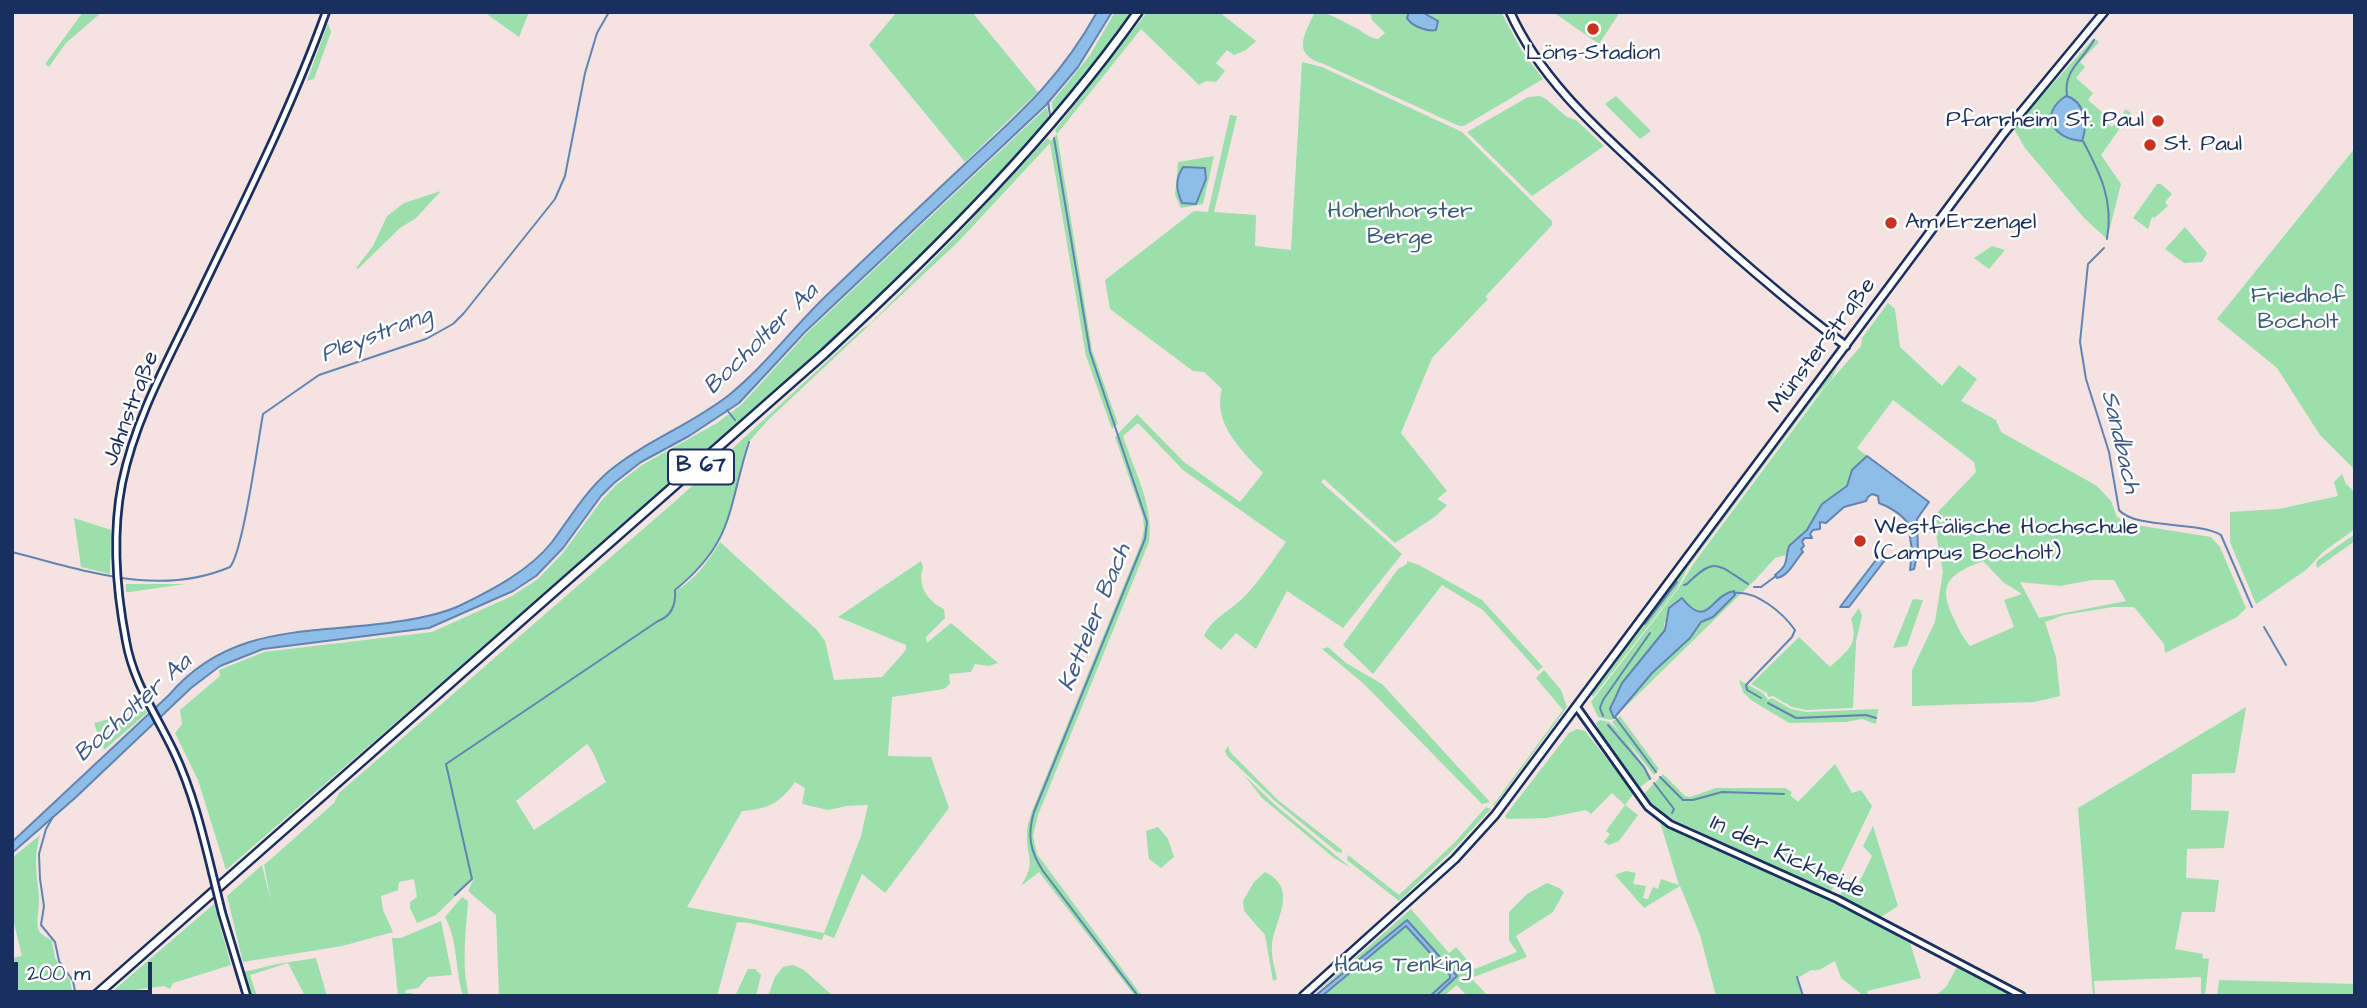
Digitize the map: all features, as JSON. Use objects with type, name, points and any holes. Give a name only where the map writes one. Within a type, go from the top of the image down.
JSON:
[{"type":"highway","name":"B 67","points":[[95,996],[890,292],[1014,165],[1141,12]]},
{"type":"highway","name":"B 67","points":[[101,996],[893,295],[1017,167],[1083,89],[1141,12]]},
{"type":"main road","points":[[1510,12],[1542,66],[1615,145],[1720,242],[1846,346]]},
{"type":"main road","name":"Münsterstraße","points":[[1303,996],[1455,859],[1495,815],[2004,132],[2104,12]]},
{"type":"street","name":"Jahnstraße","points":[[247,996],[237,970],[191,794],[174,752],[149,707],[129,658],[117,569],[117,531],[122,484],[136,432],[277,134],[326,12]]},
{"type":"street","name":"In der Kickheide","points":[[1576,706],[1650,808],[1670,824],[1837,898],[2022,996]]},
{"type":"green space","points":[[83,12],[102,12],[66,43],[49,67],[45,64]]},
{"type":"green space","points":[[484,12],[529,12],[519,37]]},
{"type":"green space","points":[[897,12],[972,12],[1038,92],[965,162],[869,45]]},
{"type":"green space","points":[[1115,12],[1135,12],[1053,116],[1052,102],[1090,55]]},
{"type":"green space","points":[[1147,12],[1219,12],[1256,41],[1246,50],[1234,55],[1227,50],[1216,63],[1225,71],[1216,82],[1206,81],[1199,85],[1141,29],[1057,134],[1055,130]]},
{"type":"green space","points":[[1315,12],[1325,13],[1378,39],[1385,33],[1372,20],[1370,12],[1501,12],[1522,51],[1543,79],[1464,126],[1459,126],[1307,55],[1304,50],[1304,36]]},
{"type":"green space","name":"Löns-Stadion","points":[[1553,12],[1620,12],[1599,44]]},
{"type":"green space","points":[[328,23],[331,32],[314,79],[307,81]]},
{"type":"green space","points":[[2094,38],[2099,42],[2080,62],[2085,67],[2076,78],[2093,93],[2088,100],[2103,113],[2100,117],[2112,127],[2125,109],[2131,113],[2101,155],[2121,184],[2107,239],[2085,219],[2025,148],[2014,129]]},
{"type":"green space","name":"Hohenhorster Berge","points":[[1302,62],[1322,67],[1462,132],[1552,221],[1552,225],[1432,358],[1401,433],[1447,491],[1437,499],[1447,505],[1436,516],[1395,543],[1324,479],[1321,482],[1402,554],[1343,628],[1287,591],[1256,649],[1236,633],[1221,650],[1204,636],[1216,619],[1249,592],[1286,542],[1183,470],[1138,423],[1123,436],[1146,501],[1149,542],[1038,815],[1033,836],[1037,854],[1142,996],[1135,996],[1039,872],[1021,886],[1030,865],[1027,833],[1032,811],[1141,543],[1144,529],[1143,517],[1115,437],[1137,414],[1184,462],[1240,502],[1263,473],[1238,446],[1225,425],[1220,401],[1222,389],[1204,372],[1193,371],[1110,309],[1105,280],[1194,211],[1208,212],[1230,115],[1237,116],[1214,212],[1256,215],[1255,246],[1291,250]]},
{"type":"green space","points":[[1540,96],[1567,117],[1576,120],[1604,146],[1532,196],[1467,132],[1528,97]]},
{"type":"green space","points":[[1616,96],[1651,131],[1640,139],[1605,104]]},
{"type":"green space","points":[[1047,107],[1049,119],[1009,166],[888,289],[808,364],[226,870],[198,780],[175,733],[182,724],[180,710],[220,676],[219,670],[264,652],[432,632],[512,596],[538,579],[562,554],[616,485],[642,465],[717,423],[741,405],[807,333]]},
{"type":"green space","points":[[1057,134],[1092,350],[1118,424],[1112,429],[1086,356],[1050,143],[958,242],[768,420],[747,444],[728,519],[714,550],[704,563],[674,590],[695,576],[720,542],[817,630],[825,641],[834,680],[882,677],[906,650],[906,645],[838,617],[921,561],[921,580],[925,592],[933,602],[944,609],[945,618],[926,637],[927,643],[951,623],[998,663],[989,666],[975,664],[971,672],[949,674],[950,684],[944,689],[892,697],[888,756],[931,757],[949,808],[885,893],[862,874],[834,938],[824,934],[822,940],[737,922],[717,996],[499,996],[496,915],[468,891],[474,878],[436,915],[417,923],[410,908],[410,902],[417,897],[414,879],[399,882],[398,890],[381,896],[383,910],[393,932],[342,946],[243,962],[227,896],[262,865],[271,902],[264,865],[334,803],[339,793],[680,497],[870,324],[1047,138],[1051,141]],"holes":[[[587,744],[606,782],[534,830],[516,801]],[[795,782],[805,788],[802,804],[828,810],[868,805],[861,836],[824,933],[687,907],[742,811],[772,804],[784,796]]]},
{"type":"green space","name":"Friedhof Bocholt","points":[[2355,148],[2355,470],[2320,435],[2277,368],[2217,319]]},
{"type":"green space","points":[[1214,156],[1203,204],[1181,208],[1175,195],[1178,162]]},
{"type":"green space","points":[[2157,184],[2161,184],[2172,194],[2165,202],[2168,206],[2152,217],[2148,229],[2133,218]]},
{"type":"green space","points":[[441,191],[416,218],[400,228],[356,268],[373,246],[387,216],[404,203]]},
{"type":"green space","points":[[2185,227],[2207,253],[2202,262],[2184,263],[2165,249]]},
{"type":"green space","points":[[1992,246],[2005,250],[1989,269],[1974,258]]},
{"type":"green space","points":[[1888,303],[1895,309],[1900,347],[1942,386],[1959,365],[1977,379],[1961,401],[1996,420],[2001,432],[2097,486],[2111,501],[2117,517],[2136,525],[2211,537],[2220,547],[2246,608],[2237,617],[2165,653],[2164,644],[2134,607],[2113,607],[2064,615],[2045,622],[2056,657],[2060,696],[2034,702],[1912,706],[1912,670],[1935,622],[1943,572],[1933,517],[1976,472],[1974,462],[1893,400],[1857,448],[1867,456],[1852,470],[1847,485],[1822,504],[1807,530],[1789,546],[1786,555],[1775,558],[1616,716],[1652,673],[1690,638],[1701,622],[1713,617],[1734,592],[1703,611],[1690,607],[1682,598],[1678,600],[1664,624],[1665,630],[1616,693],[1611,709],[1614,718],[1611,720],[1598,717],[1591,702],[1678,589],[1694,563],[1822,391],[1861,346],[1862,338]],"holes":[[[1983,561],[2003,582],[2022,594],[2004,600],[2014,627],[1970,646],[1948,605],[1947,587],[1955,575]],[[2092,580],[2114,580],[2126,601],[2039,618],[2020,582],[2060,586]]]},
{"type":"green space","points":[[1838,366],[1831,380],[1815,397],[1688,567],[1677,589],[1593,697],[1591,694],[1805,404]]},
{"type":"green space","points":[[2342,474],[2346,484],[2355,492],[2355,529],[2323,552],[2306,570],[2256,604],[2230,542],[2230,512],[2279,509],[2338,496],[2334,482]]},
{"type":"green space","points":[[74,518],[111,530],[110,574],[81,567]]},
{"type":"green space","points":[[2355,534],[2355,541],[2317,568],[2318,560]]},
{"type":"green space","points":[[1407,561],[1482,600],[1543,667],[1538,671],[1483,610],[1442,585],[1373,674],[1343,645],[1398,569],[1407,564]]},
{"type":"green space","points":[[126,584],[185,584],[126,592]]},
{"type":"green space","points":[[1913,599],[1923,600],[1907,646],[1893,648]]},
{"type":"green space","points":[[1859,608],[1862,616],[1856,641],[1853,708],[1806,710],[1792,707],[1773,696],[1768,697],[1767,693],[1751,684],[1799,637],[1830,667],[1853,641],[1851,619]]},
{"type":"green space","points":[[1328,647],[1346,663],[1382,684],[1490,802],[1482,804],[1364,684],[1322,649]]},
{"type":"green space","points":[[1544,670],[1561,690],[1567,707],[1494,806],[1563,710],[1536,678]]},
{"type":"green space","points":[[1739,680],[1763,693],[1768,700],[1772,698],[1791,709],[1806,712],[1878,709],[1876,724],[1862,719],[1846,722],[1789,723],[1751,700],[1743,692]]},
{"type":"green space","points":[[144,707],[147,713],[104,750],[94,723]]},
{"type":"green space","points":[[2246,707],[2235,773],[2192,774],[2191,810],[2229,811],[2224,848],[2187,849],[2186,878],[2219,880],[2215,912],[2182,912],[2175,949],[2203,954],[2202,958],[2209,959],[2205,996],[2201,996],[2201,977],[2094,981],[2093,996],[2078,808]]},
{"type":"green space","points":[[1620,716],[1659,769],[1654,775],[1612,722]]},
{"type":"green space","points":[[1600,720],[1609,722],[1621,733],[1652,778],[1639,788],[1604,739],[1596,723]]},
{"type":"green space","points":[[1577,729],[1585,731],[1634,793],[1625,805],[1612,793],[1591,814],[1586,810],[1547,818],[1507,819],[1505,816],[1569,733]]},
{"type":"green space","points":[[1228,746],[1230,752],[1279,801],[1342,850],[1342,853],[1337,852],[1276,802],[1227,756],[1225,751]]},
{"type":"green space","points":[[1835,764],[1852,793],[1861,790],[1872,806],[1831,892],[1672,819],[1655,808],[1644,794],[1663,774],[1685,796],[1690,797],[1716,788],[1785,788],[1792,792],[1790,795],[1798,802]]},
{"type":"green space","points":[[1244,775],[1274,804],[1351,868],[1334,858],[1262,798]]},
{"type":"green space","points":[[1625,805],[1638,815],[1619,841],[1609,845],[1604,842],[1610,834],[1606,831]]},
{"type":"green space","points":[[1486,807],[1491,809],[1452,851],[1399,901],[1347,860],[1348,855],[1399,895],[1455,842]]},
{"type":"green space","points":[[1660,822],[1833,901],[1910,943],[1921,978],[1867,991],[1868,996],[1864,996],[1841,978],[1835,961],[1798,978],[1804,996],[1716,996],[1700,935],[1680,886],[1644,908],[1615,875],[1626,871],[1636,873],[1633,884],[1646,886],[1643,898],[1648,899],[1653,887],[1658,889],[1661,879],[1679,885]]},
{"type":"green space","points":[[1873,826],[1898,906],[1881,917],[1840,896],[1843,888],[1858,885],[1872,856],[1863,846]]},
{"type":"green space","points":[[1158,827],[1168,839],[1174,857],[1161,868],[1149,859],[1146,831]]},
{"type":"green space","points":[[40,835],[36,859],[38,928],[52,941],[55,958],[70,980],[73,996],[12,996],[12,958],[22,956],[12,915],[12,858]]},
{"type":"green space","points":[[1265,872],[1281,887],[1283,896],[1272,946],[1277,979],[1273,981],[1265,935],[1244,911],[1243,901],[1254,882]]},
{"type":"green space","points":[[1547,883],[1564,892],[1553,912],[1516,936],[1527,957],[1471,978],[1488,996],[1467,996],[1457,985],[1444,996],[1436,996],[1457,976],[1407,920],[1312,996],[1411,909],[1449,953],[1456,947],[1475,969],[1517,952],[1509,940],[1509,912],[1527,894]]},
{"type":"green space","points":[[462,897],[468,901],[465,960],[469,996],[463,996],[452,935],[445,917]]},
{"type":"green space","points":[[214,904],[231,965],[173,983],[170,989],[164,986],[107,996]]},
{"type":"green space","points":[[441,921],[452,975],[428,977],[418,988],[406,990],[405,993],[412,993],[412,996],[398,996],[392,938],[401,938]]},
{"type":"green space","name":"Haus Tenking","points":[[1406,926],[1450,975],[1430,996],[1322,996]]},
{"type":"green space","points":[[316,958],[327,996],[305,996],[288,963],[250,975],[257,996],[252,996],[244,972],[277,964]]},
{"type":"green space","points":[[793,965],[804,970],[833,996],[768,996],[775,977],[783,967]]},
{"type":"green space","points":[[1957,967],[2013,996],[1935,996],[1946,987]]},
{"type":"green space","points":[[748,969],[755,969],[761,975],[756,996],[735,996]]},
{"type":"green space","points":[[2219,980],[2355,984],[2355,996],[2217,996]]},
{"type":"water","points":[[1097,12],[1112,12],[1078,67],[1046,105],[805,332],[739,403],[689,436],[641,462],[614,483],[601,496],[563,548],[536,576],[513,591],[429,628],[263,649],[220,666],[191,688],[75,798],[12,853],[12,842],[193,671],[220,654],[276,635],[401,621],[438,613],[472,600],[521,571],[552,542],[585,497],[608,472],[637,451],[714,406],[755,371],[829,293],[1037,94],[1068,57]]},
{"type":"water","points":[[1409,12],[1422,12],[1438,21],[1436,30],[1412,24],[1407,18]]},
{"type":"water","points":[[2066,96],[2081,108],[2085,121],[2082,141],[2063,136],[2053,124],[2053,110]]},
{"type":"water","points":[[1183,167],[1205,168],[1206,179],[1196,204],[1182,203],[1180,198],[1178,180]]},
{"type":"water","points":[[1867,456],[1929,502],[1917,519],[1918,552],[1914,569],[1910,570],[1912,550],[1909,531],[1912,530],[1899,514],[1879,503],[1878,496],[1872,494],[1866,501],[1844,507],[1826,523],[1820,522],[1820,529],[1813,530],[1810,534],[1812,538],[1802,541],[1803,552],[1792,567],[1777,578],[1775,575],[1785,565],[1789,546],[1807,530],[1822,504],[1847,486],[1852,470]]},
{"type":"water","points":[[1879,556],[1885,560],[1849,607],[1840,607]]},
{"type":"water","points":[[1734,591],[1735,595],[1713,617],[1701,622],[1690,638],[1652,673],[1614,718],[1610,709],[1622,683],[1665,630],[1669,608],[1682,598],[1691,607],[1704,611],[1719,598]]},
{"type":"water","points":[[1407,920],[1457,976],[1436,996],[1430,996],[1450,975],[1406,926],[1322,996],[1315,996]]},
{"type":"waterway","name":"Pleystrang","points":[[12,552],[94,573],[148,581],[203,576],[230,567],[245,519],[263,414],[319,375],[426,339],[453,324],[555,199],[565,176],[585,73],[597,33],[609,12]]},
{"type":"waterway","name":"Sandbach","points":[[2067,96],[2071,72],[2094,40]]},
{"type":"waterway","points":[[1048,102],[1050,115]]},
{"type":"waterway","name":"Ketteler Bach","points":[[1054,138],[1090,352],[1147,522],[1145,539],[1034,812],[1031,843],[1043,871],[1138,996]]},
{"type":"waterway","name":"Sandbach","points":[[2083,141],[2100,176],[2107,200],[2107,239]]},
{"type":"waterway","name":"Sandbach","points":[[2104,248],[2088,264],[2080,342],[2086,379],[2109,452],[2119,510],[2138,520],[2197,528],[2221,535],[2252,607]]},
{"type":"waterway","name":"Bocholter Aa","points":[[727,410],[735,420]]},
{"type":"waterway","points":[[455,895],[472,879],[446,764],[670,613],[674,605],[675,590],[695,572],[719,540],[732,506],[749,442]]},
{"type":"waterway","points":[[1684,585],[1710,566],[1722,568],[1748,584]]},
{"type":"waterway","points":[[1754,587],[1761,587],[1776,576]]},
{"type":"waterway","points":[[1645,624],[1677,582]]},
{"type":"waterway","points":[[1734,593],[1760,599],[1784,617],[1795,630],[1792,637],[1746,685],[1747,690],[1761,698]]},
{"type":"waterway","name":"Sandbach","points":[[2264,627],[2286,665]]},
{"type":"waterway","points":[[1603,716],[1600,708],[1603,700],[1650,633]]},
{"type":"waterway","points":[[1768,703],[1796,718],[1866,715],[1876,718]]},
{"type":"waterway","points":[[1615,717],[1656,772]]},
{"type":"waterway","points":[[1608,725],[1644,767],[1650,779]]},
{"type":"waterway","points":[[1660,777],[1683,800],[1722,792],[1784,794]]},
{"type":"waterway","points":[[1654,783],[1674,809],[1672,813]]},
{"type":"waterway","points":[[53,817],[46,829],[39,854],[44,906],[41,925],[55,942],[59,961],[73,981],[76,996]]},
{"type":"waterway","points":[[1797,977],[1803,996]]},
{"type":"place","name":"Löns-Stadion","points":[[1593,29]]},
{"type":"place","name":"Pfarrheim St. Paul","points":[[2158,121]]},
{"type":"place","name":"St. Paul","points":[[2150,145]]},
{"type":"place","name":"Am Erzengel","points":[[1891,223]]},
{"type":"place","name":"Westfälische Hochschule (Campus Bocholt)","points":[[1860,541]]}]
